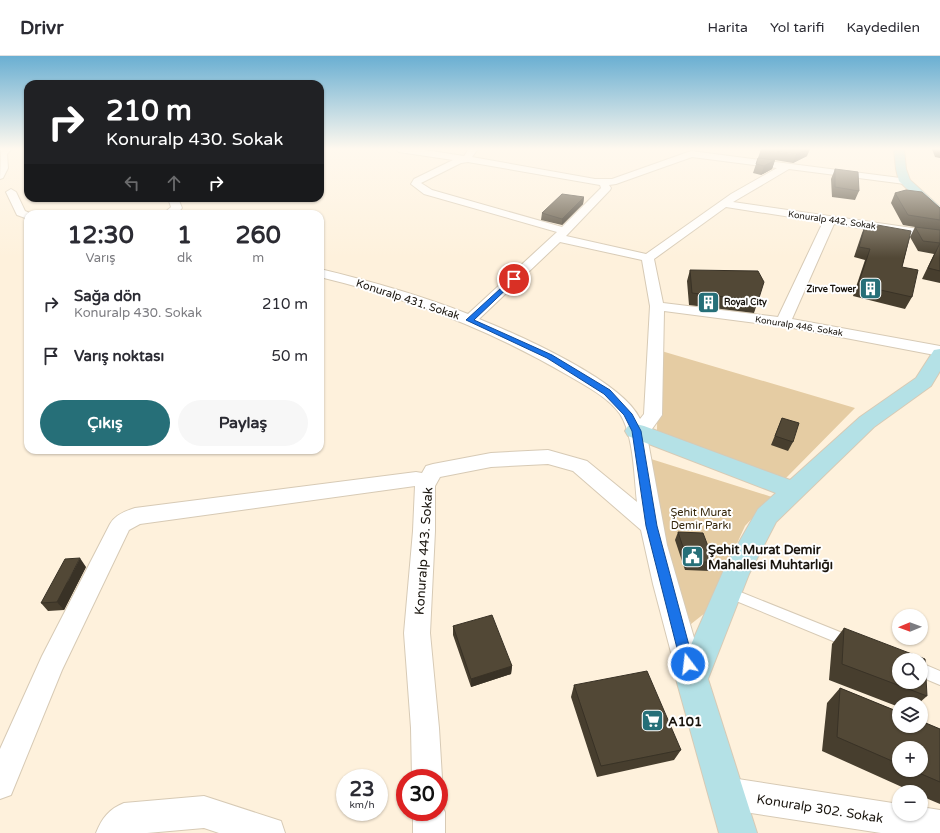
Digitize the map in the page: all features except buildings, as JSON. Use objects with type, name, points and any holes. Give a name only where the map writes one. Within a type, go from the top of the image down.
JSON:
[{"type":"street","points":[[418,185],[428,192],[562,235],[648,258]]},
{"type":"street","points":[[470,320],[562,235],[606,188],[605,185]]},
{"type":"street","points":[[648,258],[724,204],[754,185]]},
{"type":"street","points":[[910,185],[940,214]]},
{"type":"street","points":[[0,190],[23,194]]},
{"type":"street","points":[[11,192],[21,213],[24,214]]},
{"type":"street","points":[[174,210],[177,208],[175,202]]},
{"type":"street","name":"Konuralp 442. Sokak","points":[[724,204],[940,236]]},
{"type":"street","points":[[783,322],[830,220]]},
{"type":"street","points":[[648,258],[658,306],[653,415],[638,432],[794,491]]},
{"type":"street","name":"Konuralp 431. Sokak","points":[[324,274],[391,293],[470,320],[550,356],[607,392],[628,414],[638,432],[651,526],[692,679]]},
{"type":"street","name":"Konuralp 446. Sokak","points":[[658,306],[783,322],[940,351]]},
{"type":"street","points":[[738,833],[692,679],[736,573],[767,516],[867,422],[924,382],[940,354]]},
{"type":"street","name":"Konuralp 443. Sokak","points":[[427,769],[425,728],[417,633],[424,531],[425,485],[433,471],[491,460],[548,457],[580,466],[651,526]]},
{"type":"street","points":[[0,784],[51,665],[121,524],[135,516],[416,479],[428,481]]},
{"type":"street","name":"Konuralp 302. Sokak","points":[[725,793],[940,826]]},
{"type":"street","points":[[112,833],[124,819],[204,812],[269,833]]},
{"type":"street","points":[[429,821],[429,833]]},
{"type":"lane","points":[[728,592],[863,647]]},
{"type":"lane","points":[[928,673],[940,678]]},
{"type":"green space","points":[[658,350],[855,408],[785,479],[657,431]]},
{"type":"green space","name":"Şehit Murat Demir Parkı","points":[[651,459],[772,497],[745,526],[705,613],[691,624],[664,549]]},
{"type":"place","name":"Zirve Tower","points":[[871,289]]},
{"type":"place","name":"Royal City","points":[[709,302]]},
{"type":"place","name":"Şehit Murat Demir Mahallesi Muhtarlığı","points":[[693,556]]},
{"type":"place","name":"A101","points":[[653,721]]},
{"type":"route","points":[[514,279],[470,320],[550,356],[607,392],[628,414],[636,431],[651,526],[688,664]]}]
